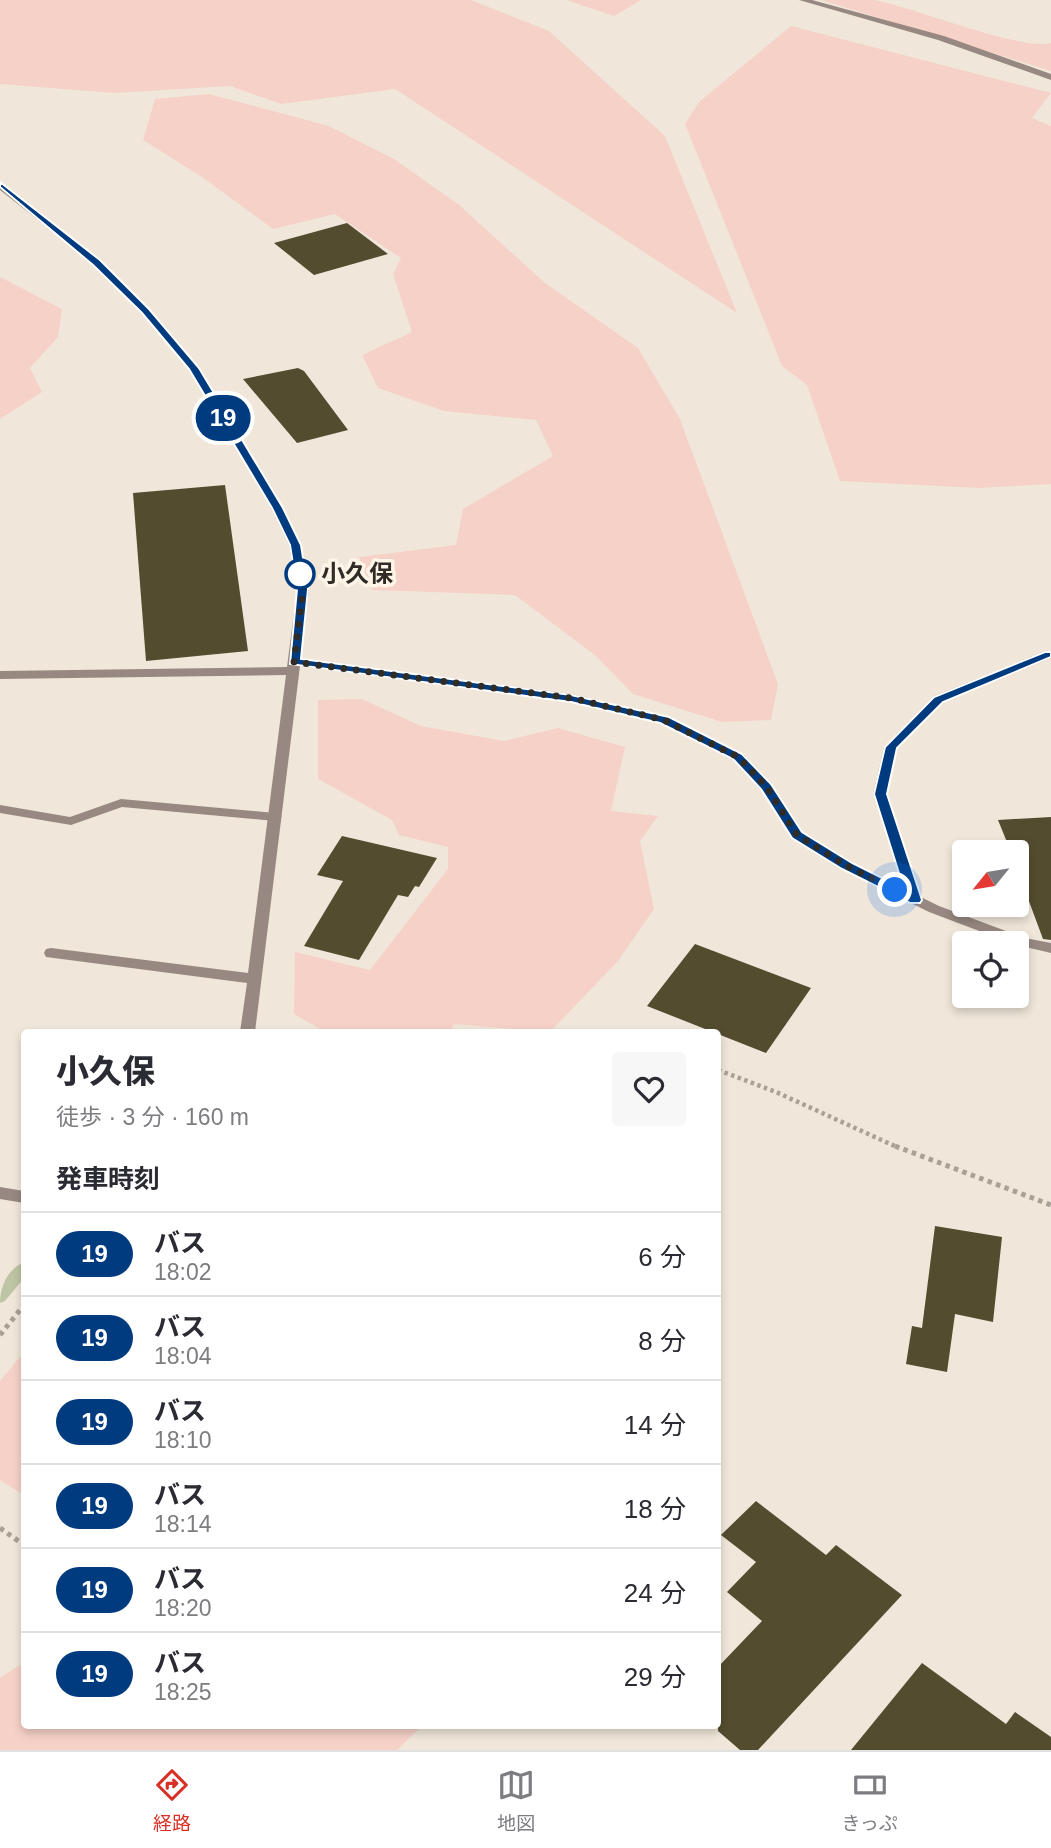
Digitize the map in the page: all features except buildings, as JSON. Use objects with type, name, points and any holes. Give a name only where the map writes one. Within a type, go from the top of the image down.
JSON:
[{"type":"street","points":[[803,0],[941,38],[1051,77]]},
{"type":"street","points":[[0,185],[97,262],[145,311],[194,368],[277,508],[295,545],[303,589],[248,1029]]},
{"type":"street","points":[[915,900],[880,794],[891,747],[939,699],[1049,654]]},
{"type":"street","points":[[0,675],[293,666],[571,698],[664,720],[738,757],[766,786],[797,835],[847,866],[915,900],[1022,942],[1051,948]]},
{"type":"street","points":[[0,809],[71,821],[121,803],[275,817]]},
{"type":"street","points":[[51,953],[254,979]]},
{"type":"street","points":[[0,1193],[21,1196]]},
{"type":"path","points":[[721,1071],[749,1080],[870,1136],[1003,1189],[1051,1205]]},
{"type":"path","points":[[0,1335],[21,1309]]},
{"type":"path","points":[[0,1528],[21,1543]]},
{"type":"shaded area","points":[[0,0],[471,0],[549,31],[665,136],[737,313],[395,89],[281,104],[230,86],[114,93],[0,84]]},
{"type":"shaded area","points":[[566,0],[641,0],[614,16]]},
{"type":"shaded area","points":[[821,0],[874,0],[1016,41],[1051,43],[1051,71]]},
{"type":"shaded area","points":[[791,26],[1051,93],[1032,118],[1051,126],[1051,484],[979,488],[840,481],[807,385],[782,366],[685,124],[699,102]]},
{"type":"shaded area","points":[[209,94],[329,126],[394,159],[458,204],[545,283],[638,348],[680,419],[778,684],[771,720],[722,722],[633,694],[596,656],[515,595],[372,590],[359,557],[456,545],[463,509],[553,456],[536,420],[444,411],[378,388],[362,355],[412,332],[393,274],[401,258],[335,214],[273,229],[202,177],[143,140],[155,99]]},
{"type":"shaded area","points":[[0,277],[62,309],[58,337],[30,368],[42,392],[0,419]]},
{"type":"shaded area","points":[[362,699],[421,726],[504,741],[558,728],[625,747],[611,811],[658,816],[640,841],[654,909],[618,961],[553,1029],[454,1024],[452,1029],[320,1029],[294,1014],[295,952],[370,970],[448,869],[448,847],[399,835],[392,820],[318,779],[318,700]]},
{"type":"shaded area","points":[[21,1356],[21,1493],[0,1480],[0,1381]]},
{"type":"shaded area","points":[[21,1664],[21,1729],[419,1729],[397,1750],[0,1750],[0,1678]]},
{"type":"waterway","points":[[0,1297],[21,1272]]},
{"type":"bus line","name":"19","points":[[0,185],[97,262],[145,311],[194,368],[277,508],[295,545],[303,589],[294,662],[337,665],[571,698],[664,720],[738,757],[766,786],[797,835],[847,866],[915,900],[880,794],[891,747],[939,699],[1049,654]]},
{"type":"place","name":"小久保","points":[[300,574]]},
{"type":"route","points":[[300,574],[299,568],[303,589],[294,662],[337,665],[571,698],[664,720],[738,757],[766,786],[797,835],[847,866],[895,890]]}]
